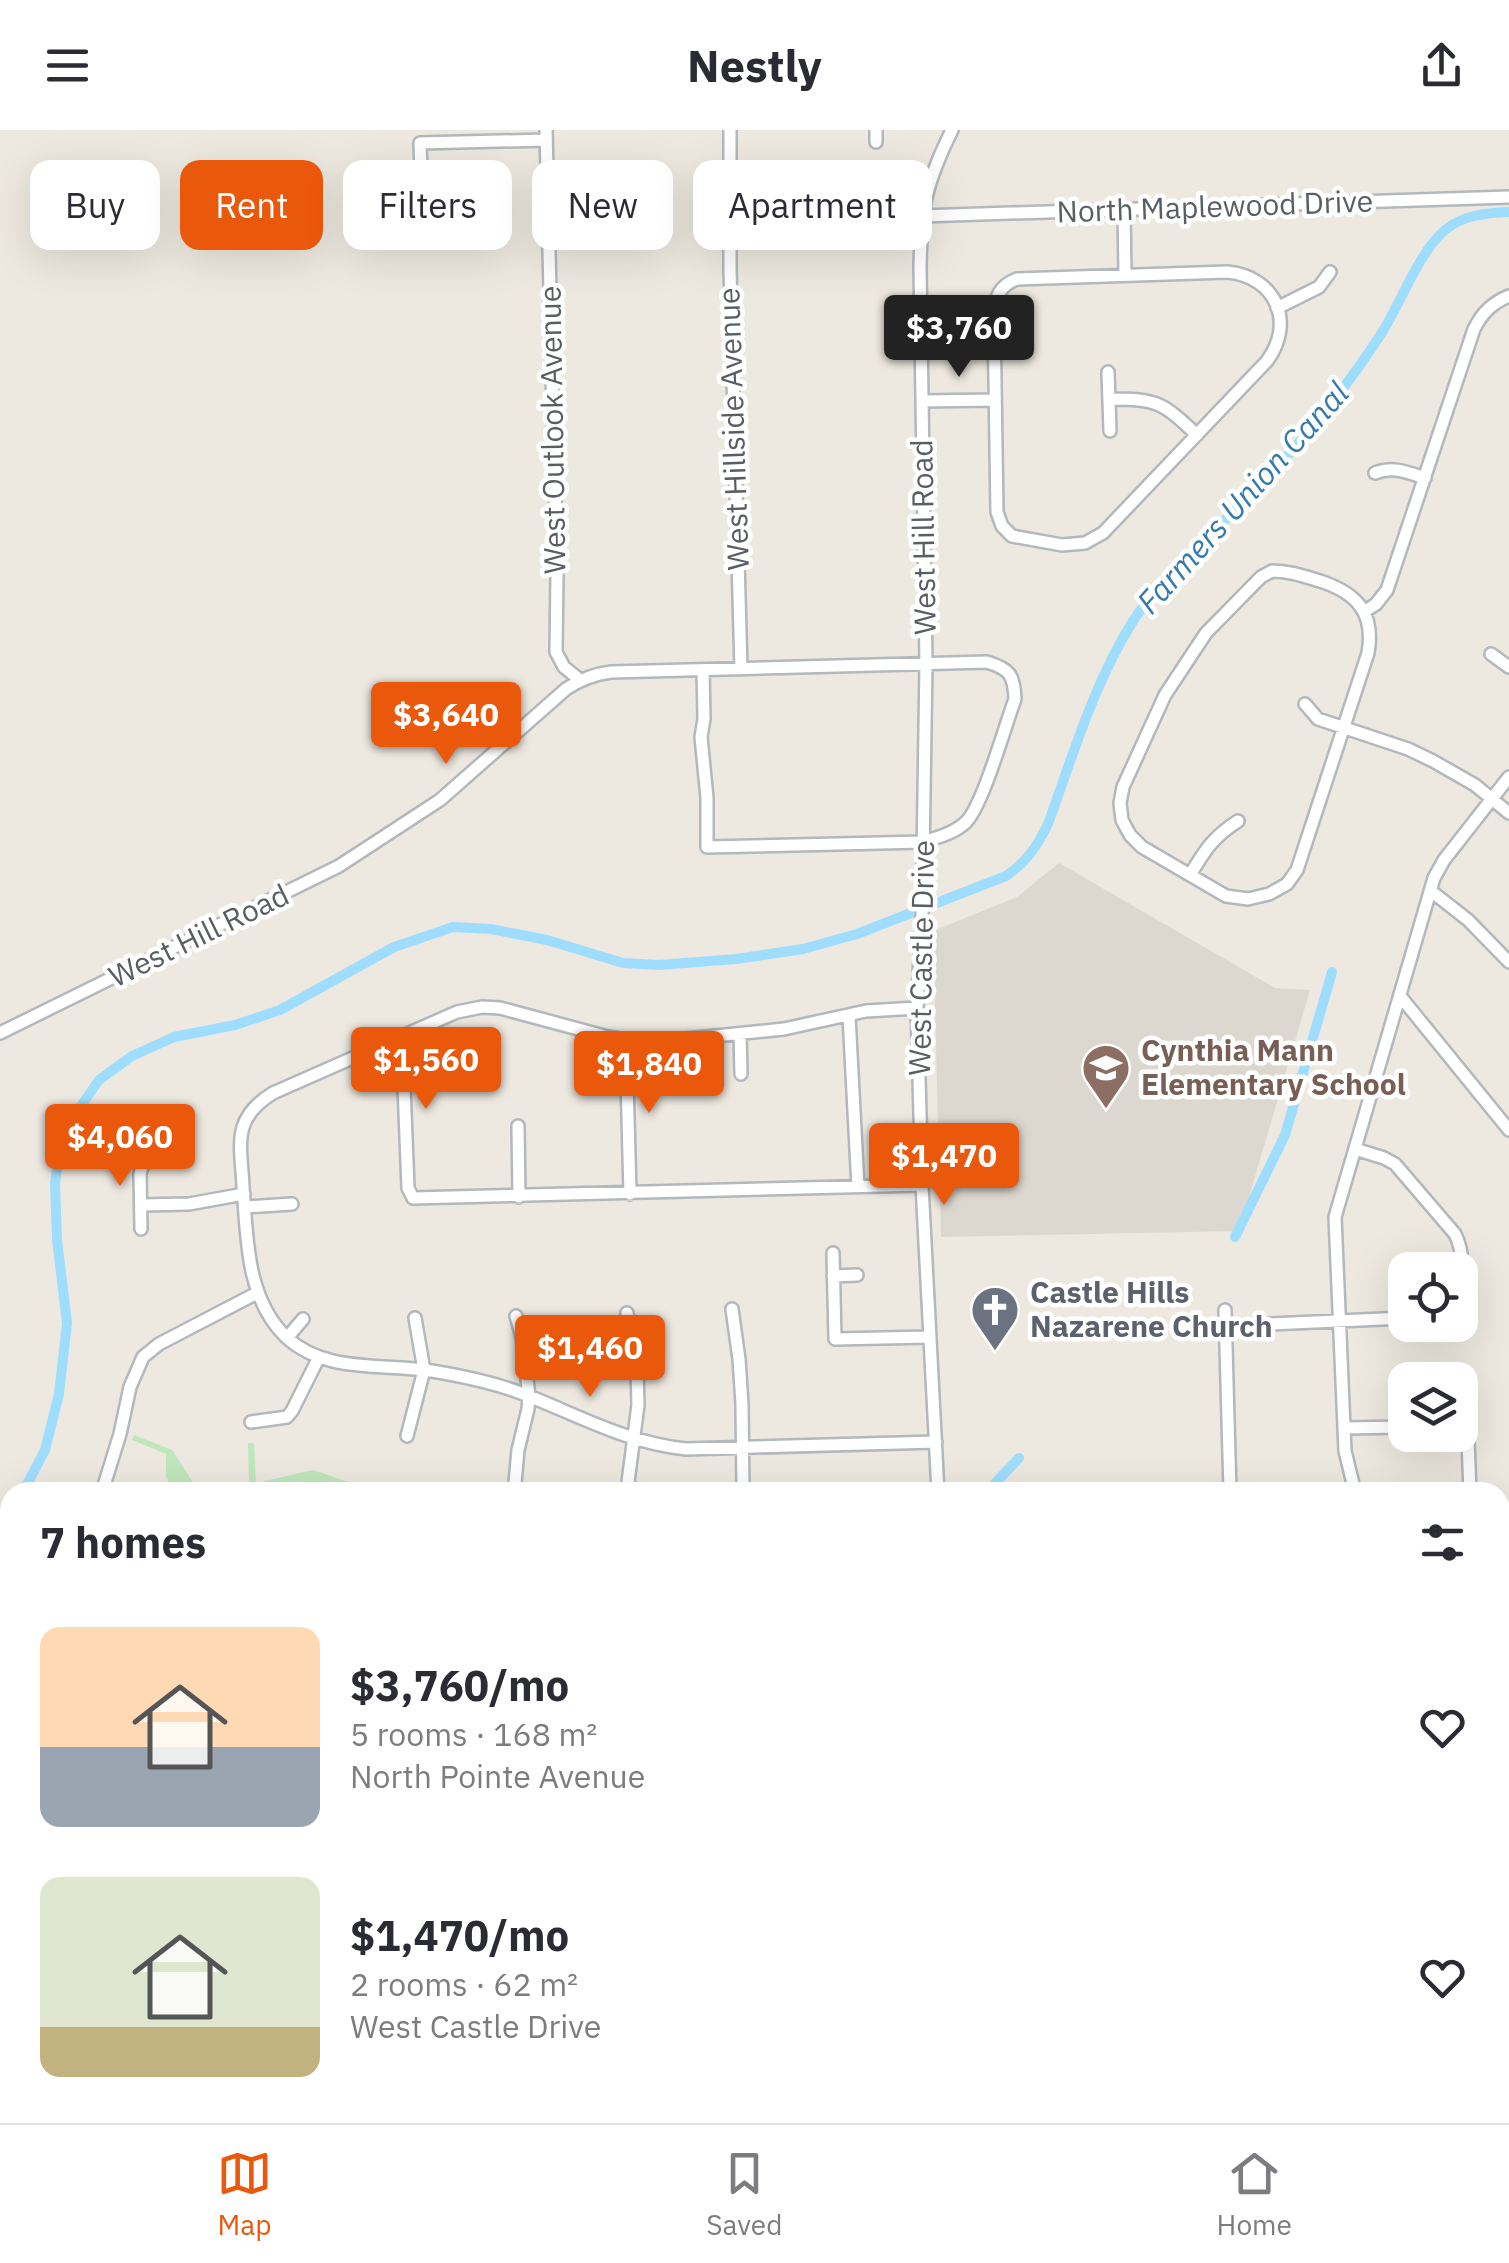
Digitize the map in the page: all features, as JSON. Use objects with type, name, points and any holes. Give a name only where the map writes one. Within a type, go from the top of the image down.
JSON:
[{"type":"street","name":"West Hillside Avenue","points":[[730,130],[741,669]]},
{"type":"street","name":"West Hill Road","points":[[932,172],[952,130]]},
{"type":"street","points":[[421,160],[420,143],[546,135]]},
{"type":"street","name":"West Outlook Avenue","points":[[546,135],[556,652],[564,667],[580,680]]},
{"type":"street","name":"North Maplewood Drive","points":[[932,216],[1509,197]]},
{"type":"street","points":[[1124,210],[1125,275]]},
{"type":"street","name":"West Hill Road","points":[[0,1033],[339,866],[440,800],[580,680],[611,672],[926,663],[921,250]]},
{"type":"street","points":[[1278,308],[1320,287],[1330,272]]},
{"type":"street","points":[[1238,273],[1259,282],[1278,308],[1281,331],[1274,352],[1104,532],[1085,544],[1062,545],[1012,536],[996,512],[995,301],[999,291],[1017,278],[1125,275],[1238,273]]},
{"type":"street","points":[[1364,612],[1387,590],[1474,330],[1481,316],[1509,296]]},
{"type":"street","points":[[1108,372],[1110,432]]},
{"type":"street","points":[[1109,399],[1160,404],[1196,435]]},
{"type":"street","points":[[922,401],[995,400]]},
{"type":"street","points":[[1375,474],[1398,470],[1424,478]]},
{"type":"street","points":[[1272,571],[1289,571],[1334,586],[1348,594],[1364,612],[1370,639],[1368,653],[1297,870],[1287,884],[1248,899],[1226,896],[1142,847],[1122,820],[1123,786],[1165,695],[1206,633],[1261,577],[1272,571]]},
{"type":"street","points":[[1491,654],[1509,667]]},
{"type":"street","points":[[703,670],[701,736],[707,847],[924,842],[950,833],[966,822],[977,806],[1015,699],[1014,682],[1004,668],[987,662],[926,663]]},
{"type":"street","name":"West Castle Drive","points":[[926,663],[918,1008],[922,1185],[938,1482]]},
{"type":"street","points":[[1305,704],[1318,719],[1408,749],[1475,785],[1509,813]]},
{"type":"street","points":[[1353,1482],[1344,1428],[1335,1217],[1430,891],[1444,860],[1509,777]]},
{"type":"street","points":[[1190,874],[1210,842],[1238,821]]},
{"type":"street","points":[[1430,891],[1468,920],[1509,962]]},
{"type":"street","points":[[1400,996],[1509,1130]]},
{"type":"street","points":[[918,1008],[882,1009],[784,1029],[666,1041],[626,1040],[500,1008],[457,1012],[273,1094],[252,1108],[243,1124],[241,1147],[250,1264],[257,1293],[287,1338],[319,1357],[350,1365],[424,1370],[483,1381],[660,1446],[686,1449],[936,1442]]},
{"type":"street","points":[[848,1016],[858,1187]]},
{"type":"street","points":[[740,1034],[741,1074]]},
{"type":"street","points":[[402,1036],[408,1188],[413,1198],[922,1185]]},
{"type":"street","points":[[626,1040],[630,1194]]},
{"type":"street","points":[[518,1126],[519,1197]]},
{"type":"street","points":[[1354,1149],[1395,1164],[1455,1234],[1461,1252]]},
{"type":"street","points":[[141,1229],[140,1174],[145,1156]]},
{"type":"street","points":[[142,1205],[245,1201],[292,1204]]},
{"type":"street","points":[[833,1253],[835,1339],[930,1337]]},
{"type":"street","points":[[833,1276],[857,1275]]},
{"type":"street","points":[[105,1482],[138,1354],[257,1293]]},
{"type":"street","points":[[732,1308],[741,1389],[743,1482]]},
{"type":"street","points":[[1224,1310],[1230,1482]]},
{"type":"street","points":[[627,1313],[638,1369],[638,1405],[628,1482]]},
{"type":"street","points":[[515,1482],[528,1409],[522,1338],[516,1316]]},
{"type":"street","points":[[407,1436],[424,1370],[416,1318]]},
{"type":"street","points":[[287,1338],[303,1319]]},
{"type":"street","points":[[1225,1326],[1388,1319]]},
{"type":"street","points":[[251,1422],[286,1418],[319,1357]]},
{"type":"street","points":[[1344,1428],[1388,1427]]},
{"type":"street","points":[[1468,1452],[1470,1482]]},
{"type":"shaded area","name":"Cynthia Mann Elementary School","points":[[1059,863],[1275,988],[1310,990],[1239,1231],[941,1237],[933,931],[1017,897]]},
{"type":"green space","points":[[134,1435],[172,1450],[193,1482],[169,1482],[166,1454],[132,1440]]},
{"type":"green space","points":[[248,1443],[254,1443],[256,1482],[249,1482]]},
{"type":"green space","points":[[313,1470],[348,1482],[260,1482]]},
{"type":"waterway","name":"Farmers Union Canal","points":[[28,1482],[45,1450],[59,1394],[67,1323],[57,1240],[55,1183],[60,1147],[76,1113],[99,1080],[132,1056],[174,1037],[235,1025],[280,1010],[394,947],[453,927],[491,929],[547,940],[623,963],[659,965],[736,959],[803,949],[857,934],[1006,876],[1031,853],[1048,824],[1096,694],[1145,603],[1318,420],[1381,334],[1435,240],[1467,218],[1509,212]]},
{"type":"waterway","points":[[1235,1237],[1285,1135],[1332,972]]},
{"type":"waterway","points":[[996,1482],[1019,1458]]},
{"type":"place","name":"Cynthia Mann Elementary School","points":[[1106,1110]]},
{"type":"place","name":"Castle Hills Nazarene Church","points":[[995,1352]]}]
